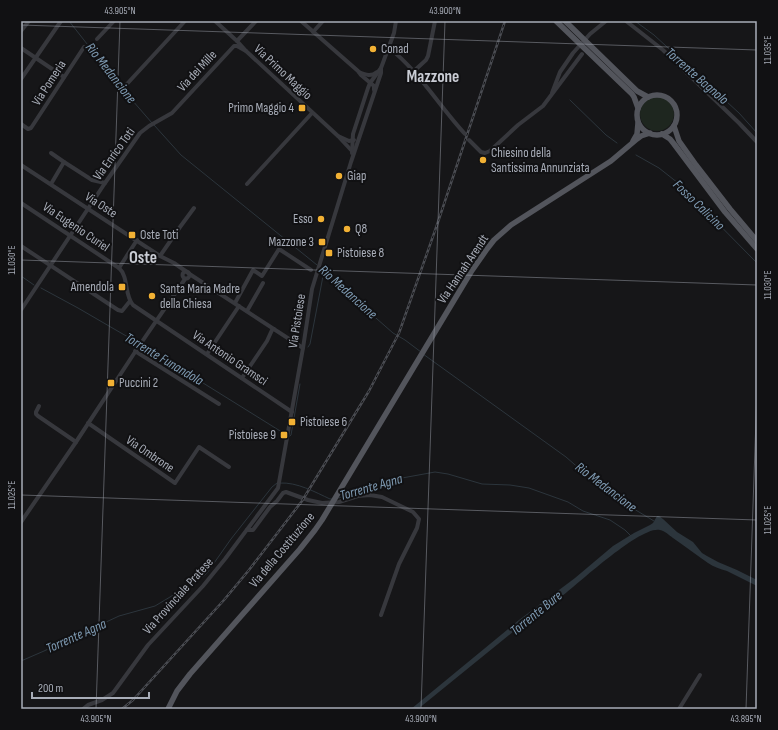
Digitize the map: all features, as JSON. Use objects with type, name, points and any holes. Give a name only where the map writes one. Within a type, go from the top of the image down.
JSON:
[{"type":"main road","points":[[556,21],[632,94],[638,108]]},
{"type":"main road","points":[[565,21],[633,87],[648,97]]},
{"type":"main road","points":[[654,95],[660,95],[668,98],[675,106],[677,112],[674,126],[662,134],[641,136],[633,141],[637,134],[637,115],[638,108],[641,103],[648,97],[654,95]]},
{"type":"main road","points":[[638,121],[643,129],[650,134]]},
{"type":"main road","points":[[674,126],[680,141],[699,170],[757,241]]},
{"type":"main road","points":[[662,134],[670,139],[725,212],[757,249]]},
{"type":"main road","name":"Via Hannah Arendt","points":[[421,355],[480,258],[498,236],[511,225],[611,161],[633,141]]},
{"type":"main road","name":"Via della Costituzione","points":[[168,709],[184,681],[316,530],[421,355]]},
{"type":"street","points":[[21,31],[29,21]]},
{"type":"street","points":[[21,80],[60,21]]},
{"type":"street","points":[[97,39],[114,21]]},
{"type":"street","points":[[126,85],[185,21]]},
{"type":"street","name":"Via Primo Maggio","points":[[215,21],[238,41],[246,51],[338,136],[352,151]]},
{"type":"street","points":[[238,41],[256,21]]},
{"type":"street","points":[[301,21],[374,86],[374,91]]},
{"type":"street","points":[[313,32],[323,21]]},
{"type":"street","name":"Via Pistoiese","points":[[279,486],[312,289],[351,162],[381,73],[381,68],[394,33],[396,21]]},
{"type":"street","points":[[414,71],[426,60],[428,56],[435,21]]},
{"type":"street","points":[[549,99],[560,72],[573,53],[590,34],[606,21]]},
{"type":"street","points":[[626,21],[663,50],[757,142]]},
{"type":"street","name":"Via Pomeria","points":[[21,124],[28,129],[31,128],[84,46]]},
{"type":"street","name":"Via dei Mille","points":[[164,118],[172,112],[234,46],[246,51]]},
{"type":"street","points":[[21,48],[64,77]]},
{"type":"street","points":[[388,48],[414,71],[465,134]]},
{"type":"street","points":[[469,140],[481,152],[490,152],[518,125],[543,106],[582,54]]},
{"type":"street","points":[[358,71],[365,75],[371,75],[376,73],[381,68]]},
{"type":"street","name":"Via Pistoiese","points":[[351,162],[353,134],[370,83],[381,68]]},
{"type":"street","points":[[247,184],[312,113]]},
{"type":"street","name":"Via Enrico Toti","points":[[21,310],[70,235],[140,134],[155,122],[164,118]]},
{"type":"street","name":"Via Primo Maggio","points":[[338,136],[348,140],[353,140]]},
{"type":"street","points":[[353,140],[359,138]]},
{"type":"street","points":[[51,153],[92,180],[105,184]]},
{"type":"street","points":[[51,184],[64,162]]},
{"type":"street","name":"Via Oste","points":[[21,164],[303,348]]},
{"type":"street","name":"Via Eugenio Curiel","points":[[21,202],[119,268]]},
{"type":"street","points":[[160,256],[194,208]]},
{"type":"street","points":[[21,246],[118,310],[122,311],[130,301],[123,273],[119,268],[137,240]]},
{"type":"street","points":[[234,303],[253,270],[262,276],[279,249],[311,270]]},
{"type":"street","name":"Via Oste","points":[[169,261],[179,270],[183,277]]},
{"type":"street","points":[[21,522],[76,442],[183,277],[187,279],[189,277],[188,272]]},
{"type":"street","points":[[247,311],[263,283]]},
{"type":"street","name":"Via Antonio Gramsci","points":[[130,301],[133,305],[292,412]]},
{"type":"street","points":[[207,354],[239,306]]},
{"type":"street","points":[[242,378],[268,341],[272,330],[274,329]]},
{"type":"street","points":[[136,350],[219,404]]},
{"type":"street","points":[[39,406],[36,412],[38,416],[76,442]]},
{"type":"street","name":"Via Ombrone","points":[[88,423],[175,483],[199,447],[229,467]]},
{"type":"street","name":"Via Provinciale Pratese","points":[[78,709],[102,700],[113,693],[148,645],[203,586],[225,559],[279,486]]},
{"type":"street","points":[[247,530],[252,530],[270,507],[286,492],[308,500],[322,503],[339,502],[358,496],[370,495],[382,497],[413,512],[419,519],[417,528],[399,564],[381,615]]},
{"type":"street","points":[[679,709],[700,675]]},
{"type":"shaded area","points":[[654,97],[660,97],[664,98],[671,104],[674,114],[673,121],[667,128],[660,131],[654,131],[650,130],[643,124],[640,117],[640,111],[641,107],[647,100]]},
{"type":"water","name":"Torrente Bure","points":[[657,516],[663,519],[677,532],[693,542],[702,553],[757,580],[757,586],[710,564],[664,531],[651,531],[639,537],[610,557],[561,597],[519,627],[418,709],[411,709],[519,620],[575,578],[613,546],[653,523]]},
{"type":"waterway","name":"Rio Medancione","points":[[69,21],[120,86],[152,123]]},
{"type":"waterway","name":"Torrente Bagnolo","points":[[635,21],[654,35],[739,113],[757,133]]},
{"type":"waterway","name":"Fosso Calicino","points":[[570,100],[606,135],[617,143]]},
{"type":"waterway","name":"Rio Medancione","points":[[154,125],[181,155],[317,265]]},
{"type":"waterway","name":"Fosso Calicino","points":[[636,155],[659,168],[678,183],[757,263]]},
{"type":"waterway","name":"Rio Medancione","points":[[321,268],[393,333],[421,352]]},
{"type":"waterway","points":[[308,347],[310,344],[324,271]]},
{"type":"waterway","name":"Torrente Funandola","points":[[21,276],[34,285]]},
{"type":"waterway","name":"Torrente Funandola","points":[[41,288],[140,344]]},
{"type":"waterway","name":"Torrente Funandola","points":[[142,345],[285,434]]},
{"type":"waterway","name":"Rio Medancione","points":[[423,354],[566,457],[590,478],[624,503],[654,521]]},
{"type":"waterway","name":"Torrente Funandola","points":[[290,436],[300,384]]},
{"type":"waterway","name":"Torrente Agna","points":[[339,498],[351,492],[378,488],[402,478],[435,472],[448,474],[482,484],[510,485],[529,488],[568,502],[583,511],[610,520],[631,536]]},
{"type":"waterway","name":"Torrente Agna","points":[[21,661],[119,616],[155,606],[200,579],[207,573],[231,539],[272,487],[277,483]]},
{"type":"waterway","name":"Torrente Agna","points":[[280,483],[293,484],[332,499]]},
{"type":"railway","points":[[122,709],[133,700],[224,600],[249,570],[302,501],[369,391],[399,333],[438,222],[505,21]]},
{"type":"place","name":"Conad","points":[[373,49]]},
{"type":"place","name":"Primo Maggio 4","points":[[302,108]]},
{"type":"place","name":"Chiesino della Santissima Annunziata","points":[[483,160]]},
{"type":"place","name":"Giap","points":[[339,176]]},
{"type":"place","name":"Esso","points":[[321,219]]},
{"type":"place","name":"Q8","points":[[347,229]]},
{"type":"place","name":"Oste Toti","points":[[132,235]]},
{"type":"place","name":"Mazzone 3","points":[[322,242]]},
{"type":"place","name":"Pistoiese 8","points":[[329,253]]},
{"type":"place","name":"Amendola","points":[[122,287]]},
{"type":"place","name":"Santa Maria Madre della Chiesa","points":[[152,296]]},
{"type":"place","name":"Puccini 2","points":[[111,383]]},
{"type":"place","name":"Pistoiese 6","points":[[292,422]]},
{"type":"place","name":"Pistoiese 9","points":[[284,435]]},
{"type":"district","name":"Mazzone","points":[[433,77]]},
{"type":"district","name":"Oste","points":[[143,258]]}]
